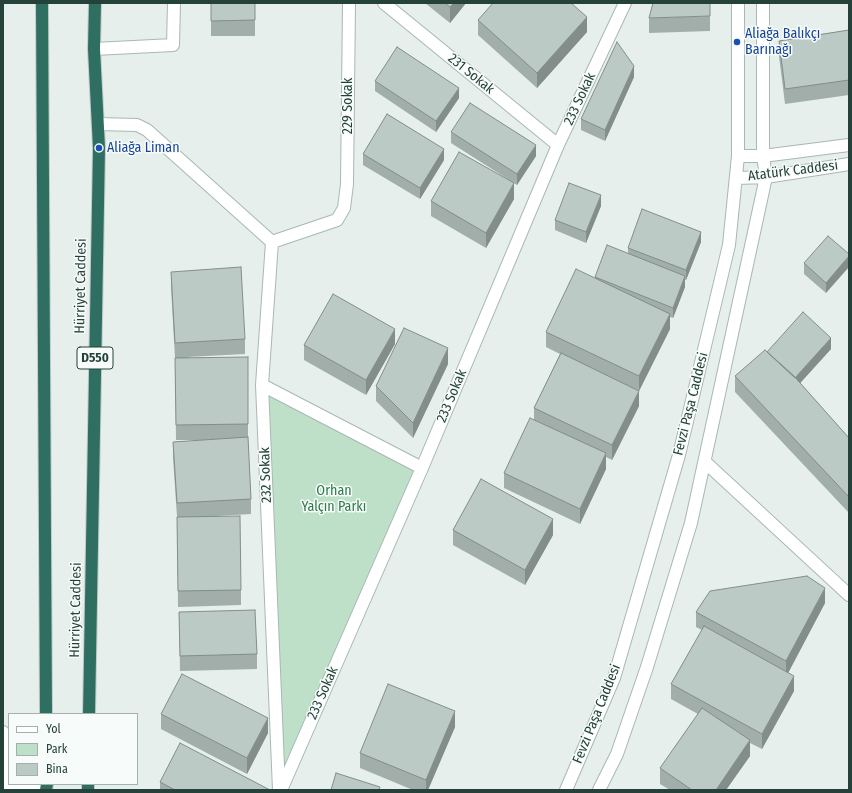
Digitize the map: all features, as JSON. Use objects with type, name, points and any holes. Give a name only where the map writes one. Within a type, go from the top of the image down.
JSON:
[{"type":"highway","name":"Hürriyet Caddesi","points":[[42,3],[46,713]]},
{"type":"highway","name":"Hürriyet Caddesi","points":[[89,713],[98,124],[94,49],[95,3]]},
{"type":"street","points":[[94,49],[174,46],[174,3]]},
{"type":"street","name":"229 Sokak","points":[[272,242],[337,220],[344,208],[347,184],[349,3]]},
{"type":"street","name":"231 Sokak","points":[[384,3],[558,145]]},
{"type":"street","name":"233 Sokak","points":[[280,790],[422,468],[558,145],[625,3]]},
{"type":"street","name":"Fevzi Paşa Caddesi","points":[[566,790],[614,678],[679,455],[729,245],[738,156],[738,3]]},
{"type":"street","name":"Fevzi Paşa Caddesi","points":[[599,790],[617,754],[647,667],[691,523],[766,177],[763,156],[763,3]]},
{"type":"street","points":[[98,124],[137,125],[147,130],[272,242]]},
{"type":"street","name":"Atatürk Caddesi","points":[[738,156],[763,156],[849,145]]},
{"type":"street","name":"Atatürk Caddesi","points":[[736,178],[766,177],[849,164]]},
{"type":"street","name":"232 Sokak","points":[[272,242],[262,385],[280,790]]},
{"type":"street","points":[[262,385],[422,468]]},
{"type":"street","points":[[705,462],[849,595]]},
{"type":"street","points":[[3,732],[3,790]]},
{"type":"green space","name":"Orhan Yalçın Parkı","points":[[262,385],[422,468],[281,790]]},
{"type":"building","points":[[211,3],[255,3],[255,20],[211,21]]},
{"type":"building","points":[[445,3],[454,3],[450,7]]},
{"type":"building","points":[[493,3],[571,3],[587,17],[537,73],[478,20]]},
{"type":"building","points":[[653,3],[710,3],[710,16],[649,18]]},
{"type":"building","points":[[849,30],[849,80],[785,89],[779,41]]},
{"type":"building","points":[[617,42],[634,66],[605,130],[581,119]]},
{"type":"building","points":[[397,47],[459,88],[436,121],[375,81]]},
{"type":"building","points":[[470,103],[536,145],[517,174],[451,132]]},
{"type":"building","points":[[387,114],[444,149],[420,188],[363,154]]},
{"type":"building","points":[[459,152],[514,183],[486,233],[431,201]]},
{"type":"building","points":[[569,183],[601,195],[586,232],[555,220]]},
{"type":"building","points":[[642,209],[701,232],[686,270],[628,248]]},
{"type":"building","points":[[828,236],[849,254],[849,256],[826,283],[804,263]]},
{"type":"building","points":[[607,245],[685,276],[673,308],[595,277]]},
{"type":"building","points":[[241,267],[245,339],[175,343],[171,272]]},
{"type":"building","points":[[576,269],[670,314],[639,376],[546,332]]},
{"type":"building","points":[[333,294],[395,329],[366,380],[304,345]]},
{"type":"building","points":[[803,312],[831,338],[795,378],[767,352]]},
{"type":"building","points":[[404,328],[448,348],[413,423],[376,386]]},
{"type":"building","points":[[765,350],[793,375],[849,438],[849,497],[735,376]]},
{"type":"building","points":[[561,353],[639,391],[612,445],[534,408]]},
{"type":"building","points":[[248,357],[248,424],[176,425],[175,358]]},
{"type":"building","points":[[530,418],[606,453],[580,509],[504,473]]},
{"type":"building","points":[[248,437],[251,499],[177,503],[173,442]]},
{"type":"building","points":[[481,479],[553,519],[525,570],[453,530]]},
{"type":"building","points":[[240,516],[241,590],[178,591],[177,517]]},
{"type":"building","points":[[807,576],[825,588],[786,661],[696,612],[710,591]]},
{"type":"building","points":[[255,610],[257,654],[180,656],[179,612]]},
{"type":"building","points":[[704,626],[794,676],[762,734],[671,684]]},
{"type":"building","points":[[182,674],[268,718],[247,758],[161,714]]},
{"type":"building","points":[[388,684],[455,711],[426,780],[360,753]]},
{"type":"building","points":[[702,708],[750,740],[716,790],[692,790],[660,768]]},
{"type":"building","points":[[180,743],[270,790],[175,790],[160,782]]},
{"type":"building","points":[[336,773],[380,787],[379,790],[331,790]]},
{"type":"place","name":"Aliağa Balıkçı Barınağı","points":[[737,42]]},
{"type":"place","name":"Aliağa Liman","points":[[99,148]]}]
